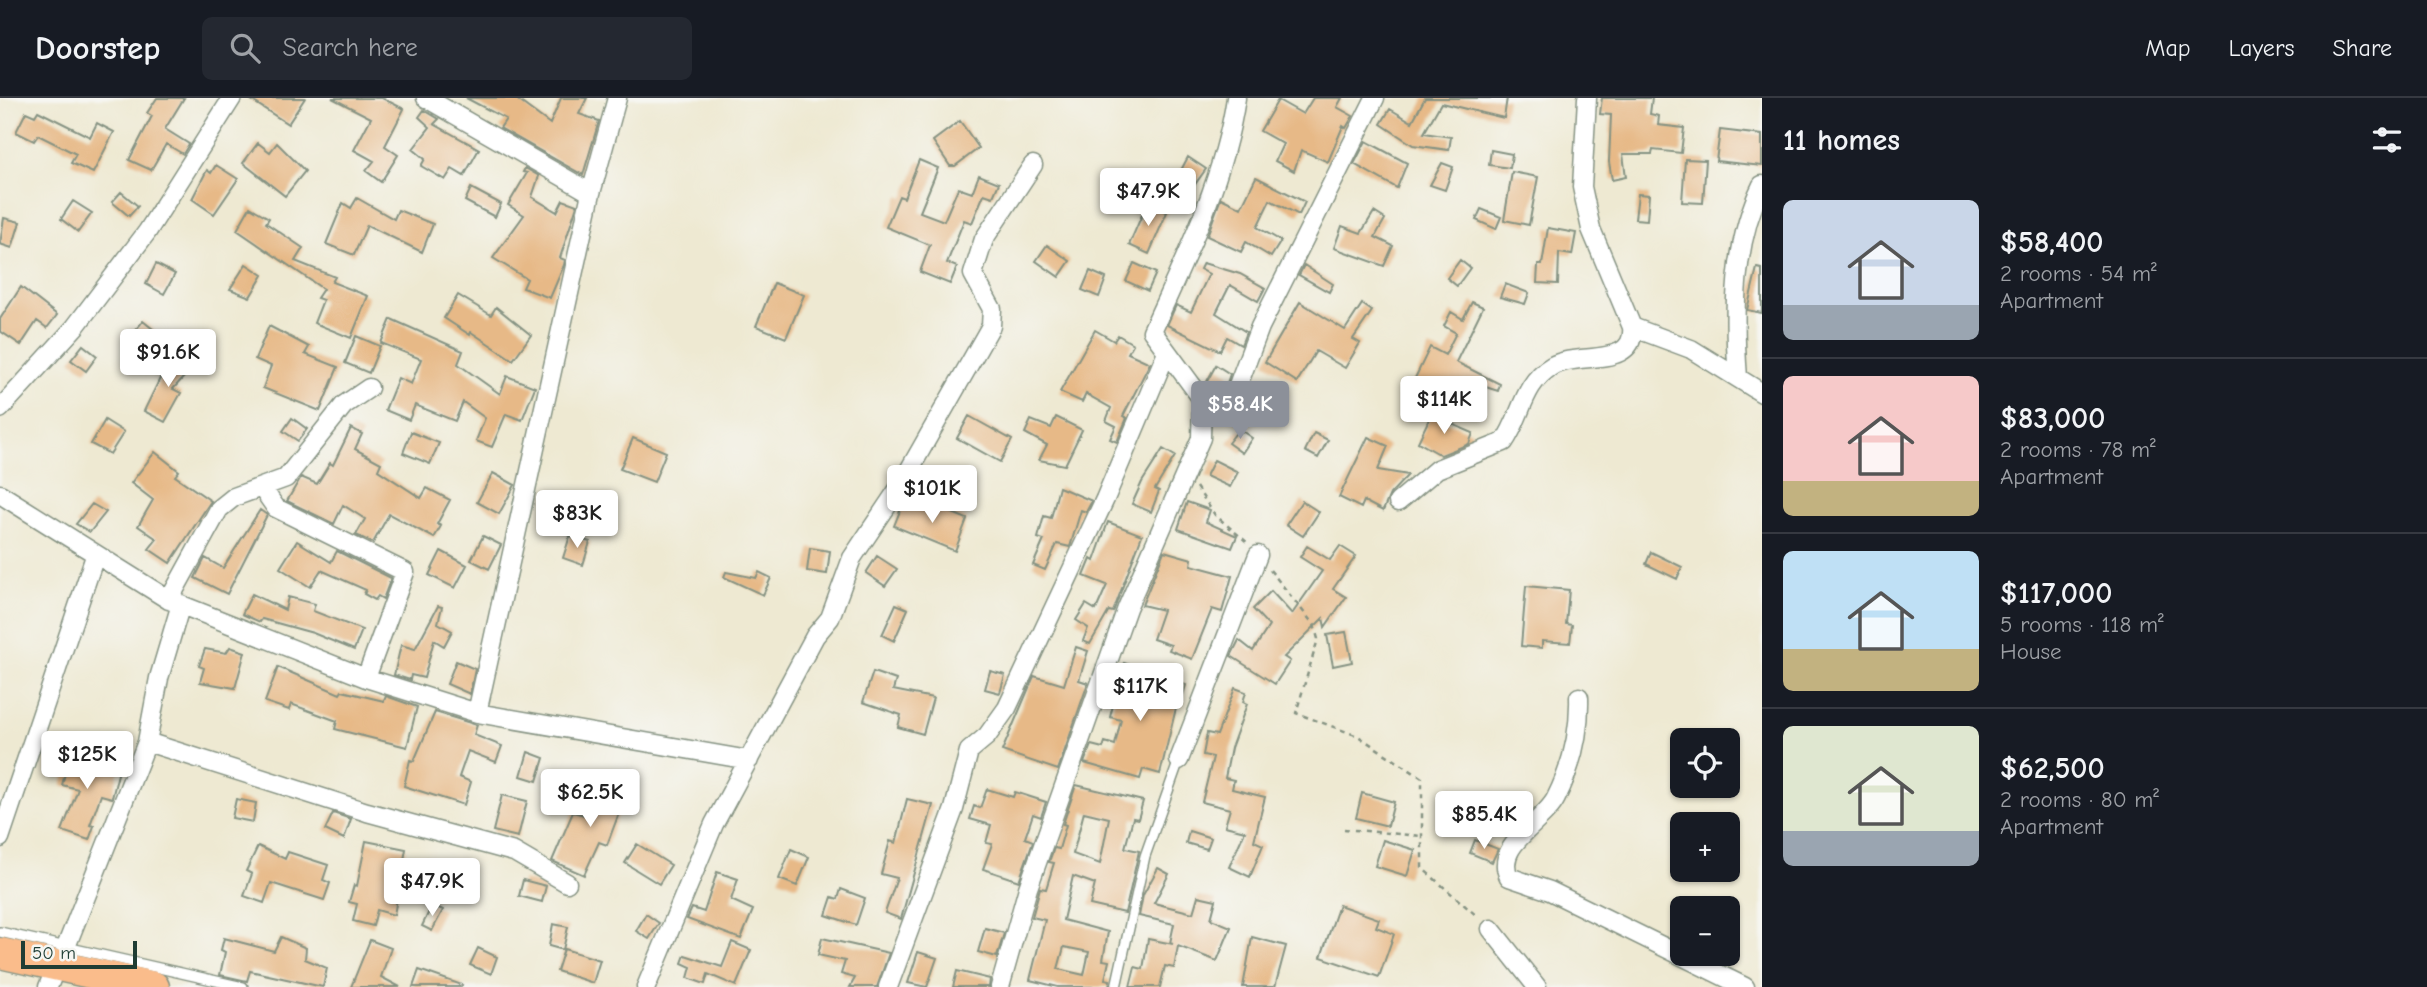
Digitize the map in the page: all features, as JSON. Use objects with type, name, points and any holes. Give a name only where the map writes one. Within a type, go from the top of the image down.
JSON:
[{"type":"main road","points":[[0,953],[154,987]]},
{"type":"street","points":[[0,409],[75,327],[147,232],[232,98]]},
{"type":"street","points":[[426,98],[591,193]]},
{"type":"street","points":[[477,713],[591,193],[617,98]]},
{"type":"street","points":[[1000,987],[1028,888],[1127,608],[1202,438],[1202,398],[1166,354],[1152,331],[1215,182],[1229,141],[1236,98]]},
{"type":"street","points":[[1204,417],[1235,393],[1260,327],[1375,98]]},
{"type":"street","points":[[1398,502],[1437,469],[1504,442],[1522,400],[1534,381],[1550,367],[1564,360],[1622,353],[1633,339],[1632,327],[1591,229],[1582,187],[1587,98]]},
{"type":"street","points":[[646,987],[714,824],[815,636],[830,618],[852,558],[900,488],[991,326],[992,309],[973,274],[984,239],[1032,165]]},
{"type":"street","points":[[1738,378],[1735,301],[1748,213],[1762,185]]},
{"type":"street","points":[[1632,327],[1691,349],[1762,393]]},
{"type":"street","points":[[888,987],[954,809],[969,751],[987,736],[1007,708],[1105,499],[1166,354]]},
{"type":"street","points":[[66,947],[146,742],[175,602],[219,509],[234,497],[286,478],[344,405],[369,388]]},
{"type":"street","points":[[262,488],[276,508],[405,572],[366,678]]},
{"type":"street","points":[[0,494],[94,556],[175,602],[366,678],[477,713],[749,760]]},
{"type":"street","points":[[1179,760],[1258,555]]},
{"type":"street","points":[[0,838],[94,556]]},
{"type":"street","points":[[1579,697],[1580,722],[1563,782],[1554,802],[1540,820],[1511,847],[1505,869],[1509,877],[1560,896],[1745,987]]},
{"type":"street","points":[[146,742],[367,812],[514,852],[567,883]]},
{"type":"street","points":[[1491,929],[1537,987]]},
{"type":"lane","points":[[1116,987],[1145,856],[1179,760]]},
{"type":"lane","points":[[0,932],[243,987]]},
{"type":"path","points":[[1188,469],[1203,500],[1214,515],[1233,527],[1314,625],[1318,639],[1296,713],[1359,736],[1422,778],[1422,868],[1491,929]]},
{"type":"path","points":[[1345,829],[1421,836]]},
{"type":"building","points":[[157,98],[184,98],[165,129],[189,144],[183,154],[166,144],[151,170],[129,160],[152,116],[147,113]]},
{"type":"building","points":[[248,98],[305,98],[288,124]]},
{"type":"building","points":[[332,98],[382,98],[404,109],[385,146],[398,155],[381,182],[366,171],[374,161],[354,150],[371,118]]},
{"type":"building","points":[[466,98],[515,98],[550,124],[561,98],[587,98],[579,114],[599,121],[583,175],[500,128],[506,119]]},
{"type":"building","points":[[1313,98],[1342,98],[1337,107],[1353,116],[1346,128],[1343,126],[1328,162],[1301,150],[1294,171],[1275,161],[1283,144],[1260,131],[1278,100],[1303,114]]},
{"type":"building","points":[[1425,98],[1507,98],[1504,118],[1441,103],[1424,133],[1451,137],[1449,150],[1413,145],[1381,124],[1390,109],[1412,122]]},
{"type":"building","points":[[1602,98],[1652,98],[1650,114],[1659,116],[1658,125],[1684,128],[1681,153],[1653,150],[1652,154],[1623,154],[1626,177],[1612,180],[1609,162],[1611,115],[1600,114]]},
{"type":"building","points":[[424,110],[439,119],[434,124],[479,149],[464,176],[452,169],[445,180],[421,166],[425,159],[413,149],[430,127],[419,117]]},
{"type":"building","points":[[38,111],[90,137],[97,123],[114,132],[93,173],[71,163],[76,154],[38,135],[34,141],[16,132],[26,112],[35,116]]},
{"type":"building","points":[[960,121],[979,148],[955,166],[950,166],[933,141]]},
{"type":"building","points":[[1720,130],[1762,135],[1762,166],[1716,161]]},
{"type":"building","points":[[1366,141],[1407,163],[1397,188],[1354,164]]},
{"type":"building","points":[[258,143],[270,152],[277,143],[305,171],[285,196],[243,163]]},
{"type":"building","points":[[1491,150],[1512,154],[1510,168],[1489,165]]},
{"type":"building","points":[[1188,157],[1206,169],[1193,187],[1178,176]]},
{"type":"building","points":[[1685,159],[1706,160],[1703,203],[1682,202]]},
{"type":"building","points":[[919,160],[938,168],[920,212],[944,221],[958,188],[972,193],[979,175],[999,183],[993,197],[984,194],[972,223],[964,220],[947,263],[957,267],[950,284],[920,272],[930,245],[886,227],[899,196],[904,198]]},
{"type":"building","points":[[1442,163],[1453,167],[1445,190],[1430,185]]},
{"type":"building","points":[[216,165],[238,179],[214,214],[192,199],[207,170],[211,173]]},
{"type":"building","points":[[525,168],[539,176],[532,197],[557,212],[563,200],[577,205],[560,258],[565,260],[564,265],[550,298],[523,288],[527,279],[493,258],[524,215],[508,205],[527,173],[523,172]]},
{"type":"building","points":[[1512,172],[1538,177],[1529,225],[1504,220]]},
{"type":"building","points":[[1256,177],[1305,202],[1299,215],[1270,200],[1257,227],[1281,241],[1271,257],[1246,242],[1241,252],[1207,236],[1221,198],[1241,208]]},
{"type":"building","points":[[471,188],[501,204],[495,217],[465,201]]},
{"type":"building","points":[[121,192],[138,206],[129,216],[112,202]]},
{"type":"building","points":[[1638,194],[1649,195],[1647,220],[1635,219]]},
{"type":"building","points":[[357,198],[394,219],[398,210],[433,224],[422,252],[367,225],[354,255],[326,244],[343,203],[351,208]]},
{"type":"building","points":[[73,201],[92,213],[78,232],[61,219]]},
{"type":"building","points":[[1147,203],[1167,212],[1149,254],[1129,245]]},
{"type":"building","points":[[250,207],[269,218],[266,223],[303,248],[295,261],[335,277],[332,282],[368,296],[351,338],[314,323],[323,300],[317,298],[323,289],[237,230]]},
{"type":"building","points":[[1481,209],[1501,217],[1496,229],[1476,220]]},
{"type":"building","points":[[1374,212],[1385,219],[1375,237],[1393,246],[1384,266],[1334,248],[1342,226],[1361,233]]},
{"type":"building","points":[[4,218],[20,222],[12,248],[0,244]]},
{"type":"building","points":[[1548,228],[1576,233],[1572,255],[1559,253],[1558,284],[1537,283],[1538,265],[1542,265]]},
{"type":"building","points":[[1047,245],[1070,261],[1059,277],[1036,261]]},
{"type":"building","points":[[1460,260],[1470,268],[1457,286],[1447,278]]},
{"type":"building","points":[[1134,263],[1156,273],[1148,291],[1126,281]]},
{"type":"building","points":[[1203,263],[1240,274],[1265,288],[1258,301],[1230,285],[1216,313],[1246,332],[1241,345],[1227,337],[1220,351],[1167,325],[1176,305],[1191,312],[1209,274],[1200,269]]},
{"type":"building","points":[[156,264],[175,274],[164,294],[146,284]]},
{"type":"building","points":[[246,264],[263,275],[250,297],[230,289]]},
{"type":"building","points":[[1304,265],[1333,284],[1329,292],[1299,275]]},
{"type":"building","points":[[1757,268],[1762,269],[1762,313],[1747,310]]},
{"type":"building","points":[[1090,271],[1106,278],[1099,297],[1082,290]]},
{"type":"building","points":[[774,283],[804,295],[786,338],[756,326]]},
{"type":"building","points":[[1505,284],[1529,293],[1525,304],[1500,297]]},
{"type":"building","points":[[21,287],[57,315],[47,328],[37,321],[21,345],[0,331],[0,319]]},
{"type":"building","points":[[458,295],[491,315],[496,307],[531,335],[513,360],[444,318]]},
{"type":"building","points":[[1300,302],[1345,330],[1362,304],[1372,311],[1353,339],[1360,343],[1345,368],[1316,351],[1297,382],[1265,362]]},
{"type":"building","points":[[1472,302],[1483,307],[1456,362],[1500,384],[1498,391],[1464,380],[1460,387],[1452,383],[1442,412],[1405,399],[1430,347],[1445,355],[1456,333],[1444,326],[1451,312],[1463,319]]},
{"type":"building","points":[[391,319],[463,351],[458,364],[500,394],[507,376],[535,387],[522,420],[506,414],[492,447],[476,441],[485,418],[463,402],[455,421],[415,405],[409,420],[385,410],[398,378],[411,384],[421,359],[381,343]]},
{"type":"building","points":[[143,321],[159,334],[143,353],[127,340]]},
{"type":"building","points":[[269,326],[309,347],[305,354],[338,367],[320,411],[263,388],[271,366],[255,359]]},
{"type":"building","points":[[1095,330],[1114,341],[1118,335],[1133,344],[1128,353],[1150,363],[1123,416],[1127,418],[1117,442],[1110,439],[1116,426],[1106,421],[1111,408],[1086,394],[1082,402],[1060,392]]},
{"type":"building","points":[[356,336],[380,346],[369,373],[345,363]]},
{"type":"building","points":[[83,345],[97,356],[86,371],[71,360]]},
{"type":"building","points":[[178,353],[193,367],[173,389],[181,393],[165,422],[144,411],[166,366]]},
{"type":"building","points":[[1216,365],[1230,374],[1226,386],[1216,393],[1205,385]]},
{"type":"building","points":[[1431,415],[1473,433],[1469,444],[1441,455],[1418,442]]},
{"type":"building","points":[[969,416],[1012,440],[1000,462],[957,438]]},
{"type":"building","points":[[1056,417],[1082,430],[1065,465],[1039,460],[1047,445],[1025,433],[1031,420],[1051,428]]},
{"type":"building","points":[[292,418],[307,429],[298,441],[283,431]]},
{"type":"building","points":[[105,420],[124,432],[110,454],[91,444]]},
{"type":"building","points":[[351,428],[362,434],[355,449],[381,463],[378,470],[421,498],[427,488],[450,500],[437,524],[441,526],[434,538],[389,514],[373,543],[356,535],[365,519],[343,505],[334,524],[287,501],[301,477],[317,484],[330,463],[333,465]]},
{"type":"building","points":[[1239,429],[1252,438],[1242,453],[1228,443]]},
{"type":"building","points":[[411,432],[439,443],[430,464],[403,453]]},
{"type":"building","points":[[1314,433],[1328,440],[1318,458],[1305,451]]},
{"type":"building","points":[[1368,437],[1388,446],[1378,470],[1408,475],[1390,494],[1383,511],[1364,501],[1361,508],[1339,497]]},
{"type":"building","points":[[633,438],[666,452],[654,482],[620,469]]},
{"type":"building","points":[[1163,449],[1175,456],[1155,489],[1159,491],[1151,512],[1132,504]]},
{"type":"building","points":[[155,452],[179,471],[175,476],[211,501],[170,563],[149,549],[157,539],[138,526],[153,500],[131,483]]},
{"type":"building","points":[[1214,460],[1238,472],[1230,487],[1206,476]]},
{"type":"building","points":[[493,473],[515,485],[499,514],[477,502]]},
{"type":"building","points":[[1059,487],[1092,501],[1086,512],[1081,510],[1070,547],[1057,544],[1045,570],[1033,565],[1044,540],[1038,538],[1044,516],[1051,518]]},
{"type":"building","points":[[904,501],[933,513],[936,506],[967,519],[955,551],[894,526]]},
{"type":"building","points":[[1302,501],[1319,512],[1303,536],[1286,525]]},
{"type":"building","points":[[1187,502],[1210,510],[1206,522],[1237,536],[1232,548],[1178,529]]},
{"type":"building","points":[[92,504],[106,512],[90,532],[76,524]]},
{"type":"building","points":[[260,510],[267,515],[227,594],[195,578],[205,558],[223,568]]},
{"type":"building","points":[[1108,522],[1142,535],[1113,612],[1109,611],[1090,644],[1083,641],[1088,628],[1076,620],[1086,604],[1096,610],[1107,585],[1084,576],[1091,559],[1094,561]]},
{"type":"building","points":[[483,536],[501,545],[489,569],[471,560]]},
{"type":"building","points":[[570,536],[590,542],[583,565],[563,558]]},
{"type":"building","points":[[297,541],[331,562],[337,551],[391,578],[383,599],[378,596],[375,600],[364,594],[366,590],[321,570],[310,587],[280,568]]},
{"type":"building","points":[[1307,546],[1330,560],[1340,546],[1356,556],[1333,589],[1346,597],[1325,627],[1323,618],[1284,657],[1290,661],[1275,684],[1231,656],[1239,640],[1253,651],[1269,626],[1253,609],[1271,591],[1292,614],[1322,571],[1300,557]]},
{"type":"building","points":[[810,548],[830,551],[827,574],[807,571]]},
{"type":"building","points":[[441,551],[467,565],[455,588],[429,575]]},
{"type":"building","points":[[1164,551],[1192,559],[1191,565],[1232,576],[1222,612],[1212,609],[1192,659],[1169,650],[1171,645],[1153,639],[1163,610],[1142,605]]},
{"type":"building","points":[[1651,552],[1682,567],[1677,579],[1646,564]]},
{"type":"building","points":[[877,556],[897,569],[885,586],[866,573]]},
{"type":"building","points":[[726,572],[756,578],[759,572],[771,578],[763,595],[724,577]]},
{"type":"building","points":[[1526,586],[1569,590],[1566,624],[1572,625],[1570,643],[1542,641],[1542,648],[1521,646]]},
{"type":"building","points":[[252,594],[285,610],[288,597],[315,604],[313,611],[362,630],[354,650],[313,633],[262,619],[260,622],[242,614]]},
{"type":"building","points":[[896,604],[908,609],[894,641],[882,635]]},
{"type":"building","points":[[438,606],[442,607],[438,623],[452,631],[444,646],[434,640],[424,678],[411,675],[410,680],[394,675],[401,645],[415,649]]},
{"type":"building","points":[[1346,632],[1352,662],[1333,666],[1327,635]]},
{"type":"building","points":[[230,647],[245,652],[235,688],[200,682],[204,668],[199,666],[205,649],[226,653]]},
{"type":"building","points":[[1076,647],[1088,651],[1079,680],[1088,683],[1058,770],[1002,751],[1034,676],[1064,685]]},
{"type":"building","points":[[456,661],[475,669],[470,694],[447,684]]},
{"type":"building","points":[[1124,663],[1186,685],[1180,705],[1177,704],[1160,774],[1143,769],[1140,779],[1084,763],[1091,745],[1103,748],[1105,742],[1115,745],[1121,720],[1110,717]]},
{"type":"building","points":[[278,667],[340,694],[342,691],[384,701],[386,696],[417,707],[407,747],[335,729],[337,721],[291,704],[289,710],[265,702]]},
{"type":"building","points":[[990,671],[1005,675],[1000,693],[985,689]]},
{"type":"building","points":[[873,672],[896,680],[893,690],[933,698],[923,734],[898,727],[901,715],[863,702]]},
{"type":"building","points":[[1235,688],[1246,692],[1243,702],[1247,704],[1231,748],[1225,778],[1234,780],[1232,789],[1265,797],[1254,841],[1263,845],[1250,877],[1229,867],[1245,831],[1225,826],[1230,809],[1202,802],[1213,757],[1203,755],[1207,733],[1217,735]]},
{"type":"building","points":[[435,712],[477,725],[474,735],[502,746],[496,762],[468,751],[459,777],[471,782],[464,805],[404,786],[410,760],[414,761]]},
{"type":"building","points":[[71,751],[120,766],[112,798],[101,795],[90,825],[94,826],[89,840],[62,831],[78,789],[62,785]]},
{"type":"building","points":[[528,752],[544,758],[537,781],[521,776]]},
{"type":"building","points":[[601,780],[628,789],[607,845],[599,842],[584,875],[552,861],[573,812],[592,817]]},
{"type":"building","points":[[1076,785],[1143,801],[1138,819],[1133,818],[1125,848],[1139,851],[1125,913],[1090,905],[1095,884],[1073,876],[1063,920],[1108,932],[1103,960],[1109,961],[1105,979],[1110,980],[1109,987],[1058,987],[1030,980],[1045,920],[1032,917],[1040,888],[1046,889],[1054,863],[1049,862],[1054,848],[1059,849],[1066,825],[1063,824]],"holes":[[[1084,812],[1109,818],[1100,864],[1073,854]],[[1064,947],[1089,952],[1084,975],[1058,969]]]},
{"type":"building","points":[[987,789],[1013,797],[1015,792],[1046,802],[1041,817],[1033,814],[1025,838],[1033,841],[1019,881],[983,869],[992,844],[986,843],[991,825],[970,819],[974,806],[980,808]]},
{"type":"building","points":[[1362,793],[1394,802],[1388,826],[1356,818]]},
{"type":"building","points":[[502,795],[527,801],[518,837],[493,831]]},
{"type":"building","points":[[236,799],[256,803],[253,822],[232,818]]},
{"type":"building","points":[[907,799],[933,805],[901,919],[885,913],[897,878],[881,874],[890,841],[896,843]]},
{"type":"building","points":[[333,813],[351,819],[344,839],[325,830]]},
{"type":"building","points":[[1189,831],[1211,838],[1207,849],[1186,843]]},
{"type":"building","points":[[1383,840],[1415,850],[1407,876],[1375,866]]},
{"type":"building","points":[[1475,840],[1498,849],[1492,862],[1470,853]]},
{"type":"building","points":[[366,841],[406,849],[394,915],[377,910],[373,926],[353,921],[357,904],[349,902],[354,885],[357,886]]},
{"type":"building","points":[[637,844],[671,865],[659,884],[625,863]]},
{"type":"building","points":[[258,846],[285,859],[288,852],[328,865],[323,880],[330,883],[324,900],[271,883],[264,903],[244,896],[252,874],[246,871]]},
{"type":"building","points":[[791,849],[809,857],[797,886],[779,879]]},
{"type":"building","points":[[427,858],[450,865],[439,899],[416,891]]},
{"type":"building","points":[[1158,868],[1169,874],[1154,903],[1193,913],[1198,896],[1216,900],[1211,919],[1231,927],[1217,961],[1178,946],[1174,968],[1165,966],[1160,987],[1130,987],[1135,967],[1143,969],[1148,939],[1173,944],[1170,943],[1174,924],[1139,916],[1143,895]]},
{"type":"building","points":[[717,872],[738,879],[731,900],[753,910],[741,939],[687,919],[692,908],[704,912]]},
{"type":"building","points":[[523,880],[546,886],[542,902],[519,896]]},
{"type":"building","points":[[841,889],[865,898],[856,925],[826,915],[832,897],[838,899]]},
{"type":"building","points":[[432,905],[443,910],[432,931],[422,926]]},
{"type":"building","points":[[1339,905],[1379,919],[1376,927],[1394,934],[1379,977],[1321,957]]},
{"type":"building","points":[[646,914],[659,923],[649,939],[636,931]]},
{"type":"building","points":[[553,924],[568,927],[563,950],[549,946]]},
{"type":"building","points":[[985,928],[1004,933],[997,957],[978,952]]},
{"type":"building","points":[[281,937],[306,948],[305,959],[327,968],[323,987],[250,971],[247,981],[220,975],[225,952],[221,950],[224,938],[274,951]]},
{"type":"building","points":[[1252,937],[1286,946],[1275,987],[1243,987]]},
{"type":"building","points":[[822,938],[889,953],[877,987],[850,987],[855,978],[841,974],[845,961],[818,955]]},
{"type":"building","points":[[370,940],[391,948],[381,977],[400,987],[351,987]]},
{"type":"building","points":[[732,942],[751,950],[736,986],[708,974],[705,984],[688,978],[691,967],[682,963],[685,955],[722,967]]},
{"type":"building","points":[[478,948],[497,957],[491,974],[470,965]]},
{"type":"building","points":[[564,949],[600,960],[593,983],[557,971]]},
{"type":"building","points":[[918,952],[937,958],[927,987],[908,983]]},
{"type":"building","points":[[419,970],[462,985],[413,987]]},
{"type":"building","points":[[957,971],[990,979],[989,987],[953,987]]}]
